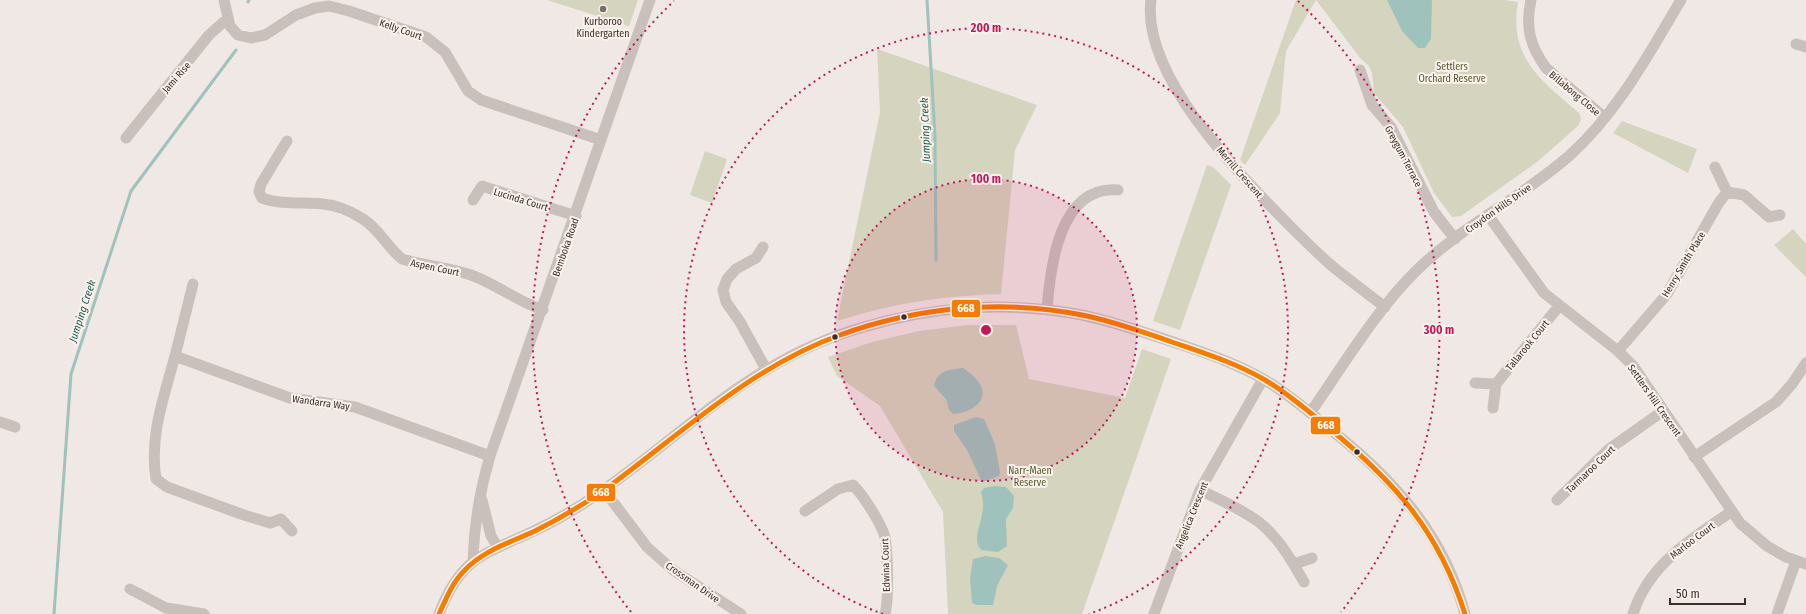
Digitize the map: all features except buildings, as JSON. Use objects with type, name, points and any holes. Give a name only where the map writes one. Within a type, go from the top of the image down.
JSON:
[{"type":"street","name":"Kelly Court","points":[[224,0],[230,26],[238,35],[251,38],[265,35],[296,15],[315,8],[329,6],[349,11],[426,37],[445,52],[468,91],[481,100],[601,140]]},
{"type":"street","name":"Bemboka Road","points":[[473,561],[474,529],[480,494],[490,456],[576,216],[650,0]]},
{"type":"street","name":"Merrill Crescent","points":[[1151,0],[1152,29],[1165,67],[1177,90],[1207,134],[1244,180],[1322,257],[1385,306]]},
{"type":"street","name":"Billabong Close","points":[[1531,0],[1528,31],[1541,61],[1546,68],[1605,118]]},
{"type":"street","name":"Croydon Hills Drive","points":[[1310,413],[1385,306],[1417,270],[1455,239],[1556,166],[1581,144],[1605,118],[1622,98],[1681,0]]},
{"type":"street","name":"Jami Rise","points":[[126,138],[209,35],[228,18]]},
{"type":"street","name":"Greygum Terrace","points":[[1360,70],[1372,105],[1390,127],[1434,212],[1455,239]]},
{"type":"street","name":"Aspen Court","points":[[287,141],[261,184],[259,192],[262,198],[280,202],[325,204],[343,209],[364,220],[380,234],[394,252],[402,259],[470,274],[492,283],[530,306],[542,310]]},
{"type":"street","points":[[1715,168],[1727,192],[1744,196],[1769,217],[1780,215]]},
{"type":"street","name":"Lucinda Court","points":[[473,200],[482,186],[576,216]]},
{"type":"street","points":[[1047,310],[1054,257],[1068,221],[1079,203],[1090,194],[1102,190],[1118,190]]},
{"type":"street","name":"Henry Smith Place","points":[[1618,351],[1667,294],[1718,204],[1727,192]]},
{"type":"street","name":"Settlers Hill Crescent","points":[[1488,215],[1539,286],[1559,306],[1618,351],[1634,367],[1731,512],[1757,539],[1777,552],[1801,562]]},
{"type":"street","points":[[763,247],[756,258],[736,269],[726,279],[723,290],[726,302],[740,322],[766,370]]},
{"type":"street","points":[[193,284],[155,430],[154,465],[156,479],[167,487],[241,514],[270,523],[281,519],[292,531]]},
{"type":"street","name":"Tallarook Court","points":[[1496,384],[1559,306]]},
{"type":"street","points":[[439,614],[452,585],[460,574],[473,561],[498,546],[549,524],[571,512],[604,490],[712,407],[766,370],[815,345],[862,327],[897,319],[962,309],[1009,308],[1047,310],[1079,315],[1133,328],[1218,358],[1263,379],[1287,394],[1384,474],[1414,510],[1441,554],[1457,589],[1465,614]]},
{"type":"street","name":"Wandarra Way","points":[[175,356],[290,398],[316,403],[355,407],[490,456]]},
{"type":"street","points":[[1694,458],[1776,402],[1792,384],[1806,363]]},
{"type":"street","name":"Angelica Crescent","points":[[1154,614],[1200,490],[1263,379]]},
{"type":"street","points":[[1476,383],[1496,384],[1493,408]]},
{"type":"street","name":"Tarmaroo Court","points":[[1557,500],[1609,449],[1663,411]]},
{"type":"street","points":[[0,422],[15,427]]},
{"type":"street","name":"Edwina Court","points":[[805,511],[838,489],[853,485],[860,493],[884,534],[886,552],[885,614]]},
{"type":"street","name":"Crossman Drive","points":[[604,490],[647,546],[672,570],[741,614]]},
{"type":"street","points":[[1200,490],[1260,523],[1273,536],[1294,564],[1304,582]]},
{"type":"street","name":"Bemboka Road","points":[[480,494],[491,536],[498,546]]},
{"type":"street","name":"Marloo Court","points":[[1633,614],[1646,585],[1661,565],[1680,548],[1731,512]]},
{"type":"street","points":[[1294,564],[1312,558]]},
{"type":"street","points":[[1776,614],[1801,562]]},
{"type":"street","points":[[130,589],[166,608],[204,614]]},
{"type":"green space","points":[[547,0],[638,0],[629,26]]},
{"type":"green space","points":[[1296,0],[1316,0],[1286,51],[1280,113],[1245,165],[1240,160]]},
{"type":"green space","name":"Settlers Orchard Reserve","points":[[1316,0],[1504,0],[1518,2],[1516,22],[1518,38],[1523,53],[1541,79],[1579,113],[1581,118],[1579,125],[1537,162],[1461,216],[1452,217],[1434,193],[1403,127],[1374,93],[1372,73],[1369,66],[1361,59]]},
{"type":"green space","points":[[877,49],[1037,105],[1015,150],[1001,294],[938,299],[898,305],[837,321],[880,112]]},
{"type":"green space","points":[[1622,121],[1697,149],[1688,173],[1613,133]]},
{"type":"green space","points":[[705,151],[727,159],[712,203],[690,195]]},
{"type":"green space","points":[[1207,165],[1213,167],[1231,185],[1180,330],[1153,321]]},
{"type":"green space","points":[[1793,229],[1806,244],[1806,277],[1774,245]]},
{"type":"green space","name":"Narr-Maen Reserve","points":[[967,325],[1016,325],[1029,379],[1125,398],[1142,349],[1171,359],[1082,614],[948,614],[943,512],[880,406],[837,376],[828,357],[872,342],[919,331]]},
{"type":"water","points":[[1387,0],[1432,0],[1431,39],[1425,48],[1418,48],[1402,31]]},
{"type":"water","points":[[963,368],[973,376],[981,386],[983,392],[982,398],[970,410],[953,414],[949,410],[946,399],[934,386],[938,377],[944,372]]},
{"type":"water","points":[[976,417],[984,419],[995,444],[1000,472],[999,476],[982,482],[967,450],[954,431],[954,425]]},
{"type":"water","points":[[995,486],[1006,487],[1014,496],[1013,508],[1006,519],[1007,546],[998,552],[981,550],[977,541],[983,508],[981,492],[984,488]]},
{"type":"water","points":[[985,556],[999,558],[1008,565],[997,586],[993,605],[977,605],[972,603],[970,578],[973,559]]},
{"type":"waterway","name":"Jumping Creek","points":[[927,0],[935,135],[936,260]]},
{"type":"waterway","name":"Jumping Creek","points":[[54,614],[71,374],[131,191],[236,50]]},
{"type":"transit line","name":"668","points":[[439,614],[456,581],[464,571],[479,558],[488,552],[543,527],[600,493],[715,405],[775,366],[806,349],[869,325],[929,312],[960,308],[991,307],[1021,307],[1052,310],[1105,320],[1220,359],[1243,368],[1274,385],[1299,403],[1354,449],[1395,490],[1428,534],[1442,558],[1465,614]]},
{"type":"place","name":"Kurboroo Kindergarten","points":[[603,9]]}]
